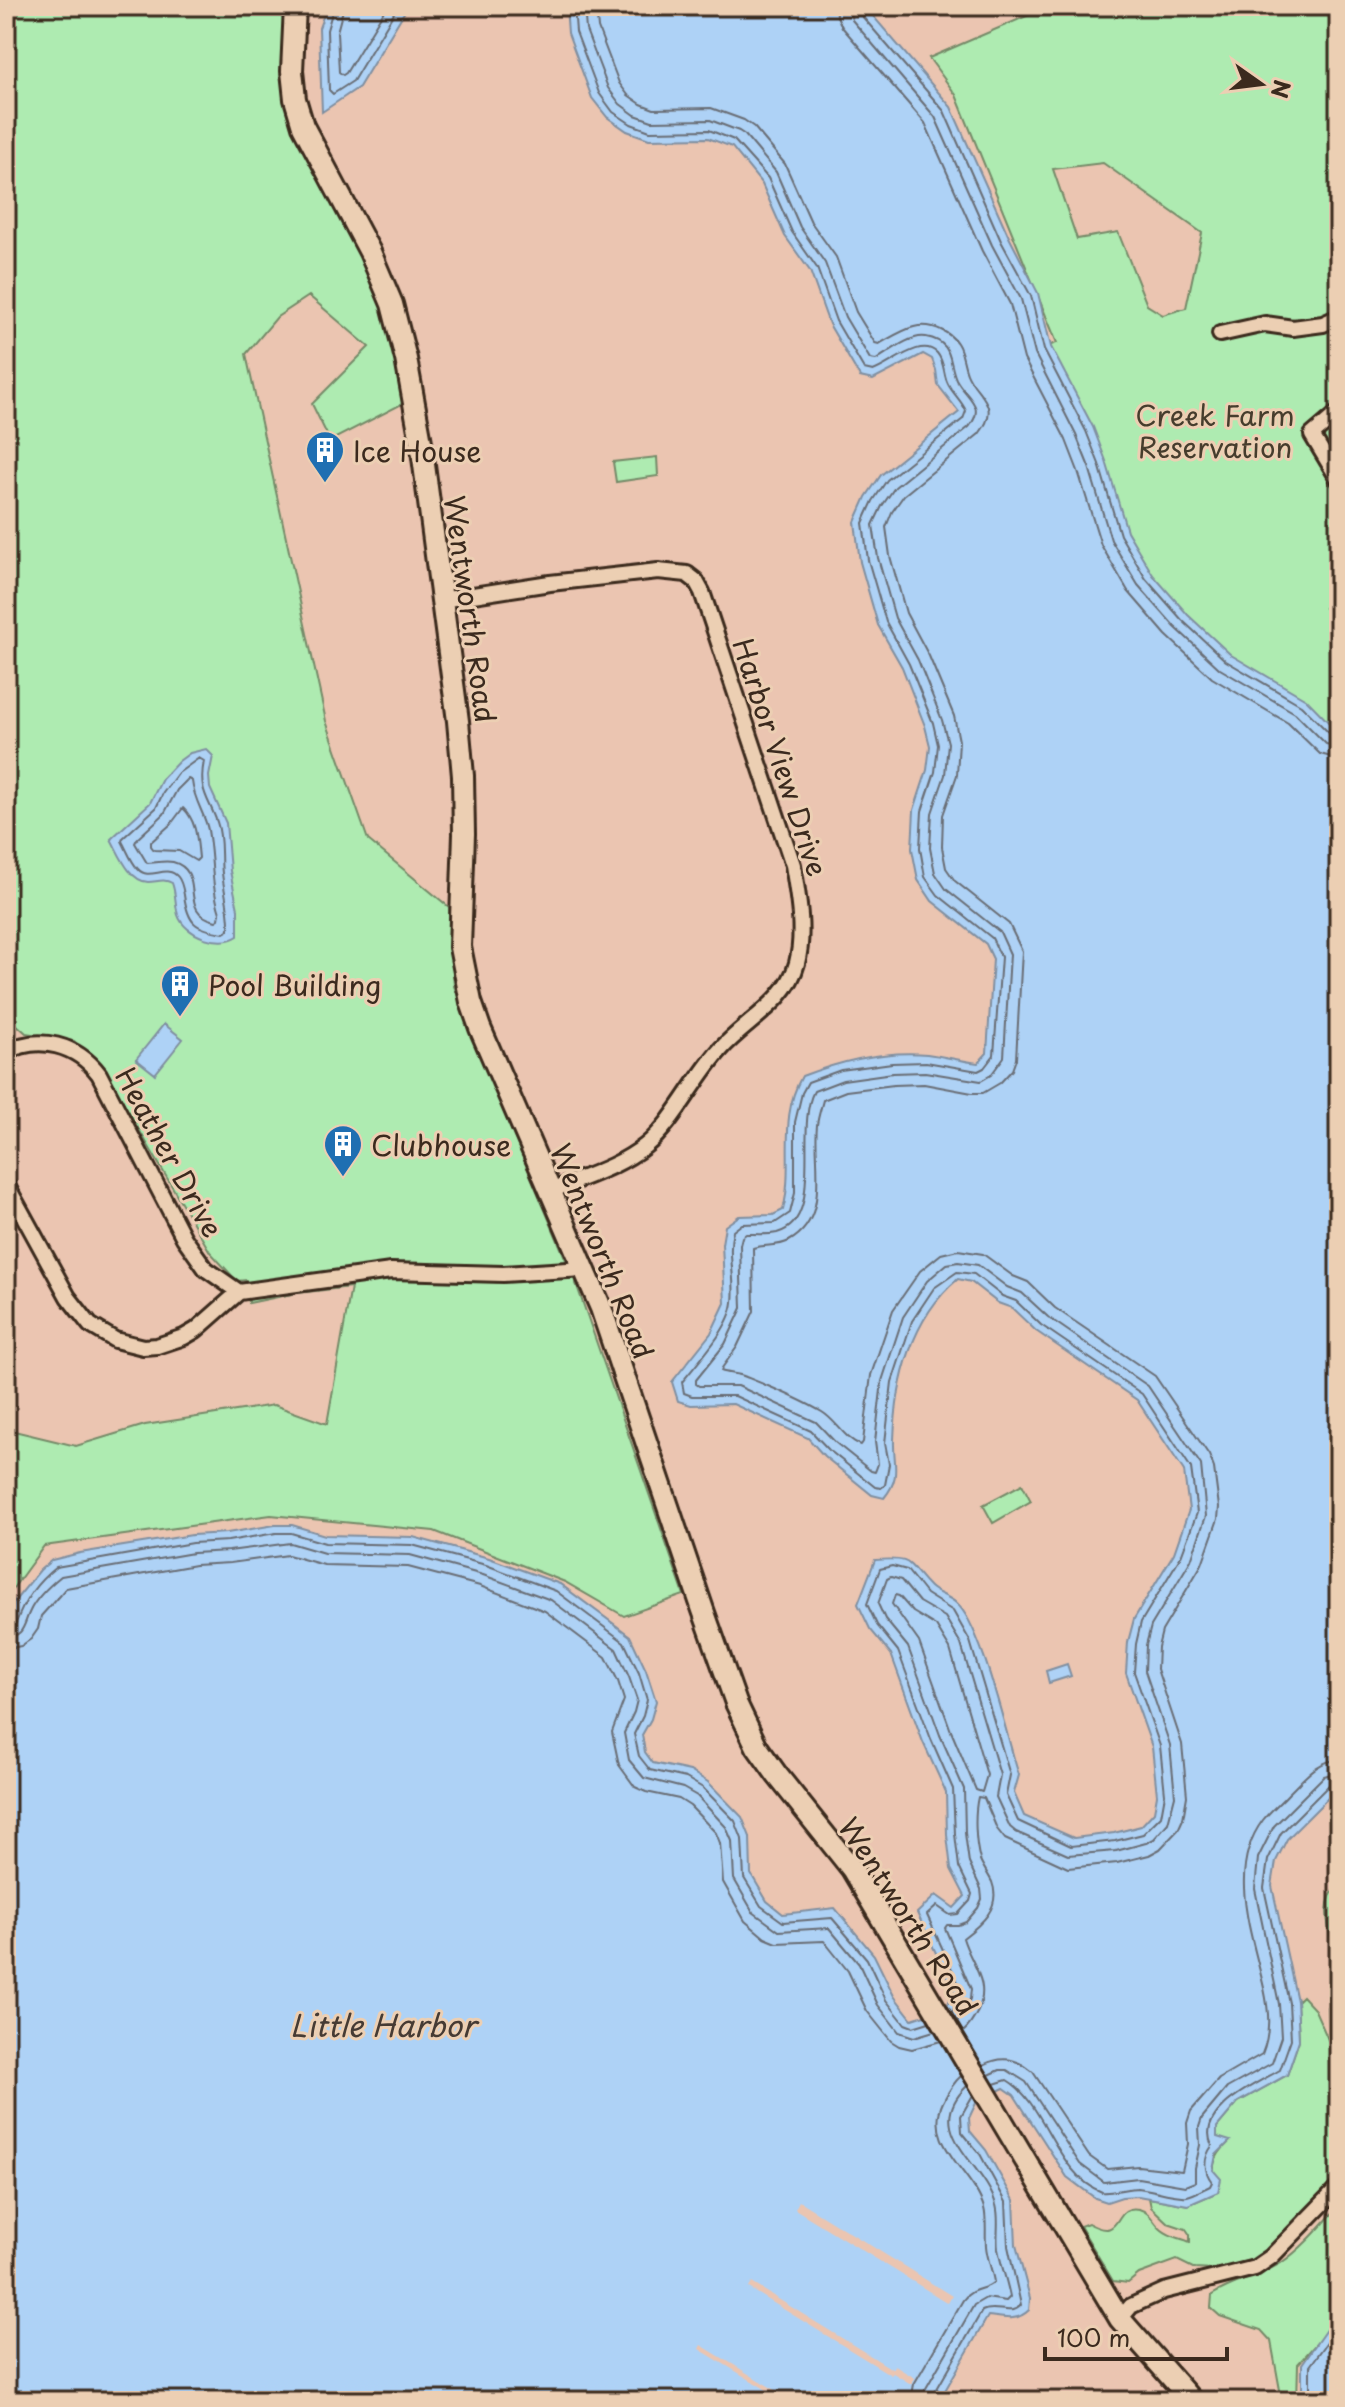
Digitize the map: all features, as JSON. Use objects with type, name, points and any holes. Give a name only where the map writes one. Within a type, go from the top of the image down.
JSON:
[{"type":"main road","name":"Wentworth Road","points":[[295,6],[292,71],[295,99],[303,126],[370,252],[392,304],[419,428],[463,776],[460,947],[464,974],[480,1028],[601,1308],[659,1484],[744,1722],[777,1775],[852,1869],[1120,2319],[1192,2401]]},
{"type":"street","points":[[1220,334],[1265,324],[1293,328],[1323,324],[1339,317]]},
{"type":"street","points":[[1339,412],[1312,435],[1339,480]]},
{"type":"street","name":"Harbor View Drive","points":[[441,600],[626,574],[658,571],[687,574],[696,581],[702,592],[793,865],[799,907],[799,949],[797,963],[784,990],[719,1050],[646,1145],[587,1178],[551,1191]]},
{"type":"street","name":"Heather Drive","points":[[6,1052],[49,1043],[77,1052],[89,1062],[99,1074],[190,1247],[206,1269],[239,1292]]},
{"type":"street","points":[[6,1184],[68,1297],[90,1325],[103,1334],[143,1347],[171,1342],[196,1330],[239,1292],[391,1271],[503,1274],[584,1269]]},
{"type":"street","points":[[1120,2319],[1131,2306],[1164,2291],[1255,2268],[1271,2257],[1339,2187]]},
{"type":"green space","points":[[6,6],[289,6],[283,42],[349,231],[387,314],[406,402],[330,441],[312,404],[369,347],[309,296],[277,317],[246,354],[326,721],[368,840],[449,907],[454,986],[577,1286],[684,1595],[624,1616],[565,1582],[434,1531],[271,1515],[44,1546],[6,1598],[6,1429],[76,1446],[145,1425],[274,1405],[327,1424],[351,1287],[297,1293],[249,1303],[246,1280],[237,1281],[210,1252],[105,1071],[74,1041],[26,1033],[6,1015]]},
{"type":"green space","name":"Creek Farm Reservation","points":[[1050,6],[1339,6],[1339,764],[1155,600],[1045,347],[1057,343],[956,95],[929,58]],"holes":[[[1103,163],[1202,233],[1186,308],[1163,315],[1147,305],[1118,232],[1077,239],[1053,169]]]},
{"type":"green space","points":[[657,457],[658,476],[616,482],[613,462]]},
{"type":"green space","points":[[1022,1484],[1031,1501],[993,1523],[983,1505]]},
{"type":"green space","points":[[1339,1884],[1339,2177],[1262,2257],[1214,2270],[1195,2269],[1177,2260],[1139,2274],[1128,2283],[1113,2281],[1080,2226],[1088,2223],[1108,2229],[1124,2212],[1139,2209],[1165,2232],[1190,2242],[1186,2229],[1168,2223],[1151,2207],[1149,2198],[1188,2205],[1218,2192],[1214,2164],[1229,2142],[1217,2137],[1217,2127],[1238,2102],[1287,2075],[1299,2040],[1297,2001],[1302,1996],[1315,2010],[1330,2044],[1328,2008],[1337,2004],[1337,1979],[1327,1912],[1332,1892]]},
{"type":"green space","points":[[1339,2206],[1339,2311],[1324,2335],[1298,2364],[1297,2401],[1282,2401],[1271,2341],[1261,2330],[1220,2316],[1211,2308],[1212,2295],[1281,2263],[1304,2244]]},
{"type":"water","points":[[327,6],[408,6],[359,87],[322,112],[319,28]]},
{"type":"water","name":"Little Harbor","points":[[566,6],[858,6],[868,10],[951,107],[1009,237],[1038,293],[1051,347],[1093,427],[1127,531],[1153,575],[1188,615],[1231,655],[1306,699],[1339,733],[1339,1787],[1287,1839],[1276,1861],[1272,1886],[1297,2001],[1299,2040],[1287,2075],[1238,2102],[1217,2127],[1217,2137],[1230,2141],[1216,2155],[1213,2170],[1221,2179],[1218,2192],[1188,2205],[1138,2196],[1107,2202],[1095,2198],[1067,2177],[1014,2095],[1004,2088],[977,2101],[969,2118],[970,2131],[986,2150],[1014,2200],[1016,2245],[1030,2298],[1029,2310],[1015,2318],[988,2316],[939,2401],[6,2401],[6,1670],[13,1603],[52,1560],[192,1535],[292,1525],[325,1535],[413,1537],[489,1558],[560,1584],[630,1636],[656,1701],[642,1735],[645,1752],[653,1763],[690,1771],[708,1782],[742,1817],[750,1837],[751,1874],[767,1901],[783,1914],[835,1908],[874,1955],[894,1996],[912,2019],[946,2008],[954,1991],[917,1913],[936,1895],[954,1908],[965,1896],[951,1869],[946,1792],[923,1742],[891,1654],[870,1629],[858,1604],[875,1560],[908,1563],[930,1587],[953,1601],[966,1615],[1001,1710],[1019,1775],[1014,1793],[1024,1816],[1074,1838],[1141,1826],[1154,1812],[1157,1795],[1152,1747],[1126,1673],[1128,1642],[1134,1619],[1174,1553],[1189,1510],[1184,1471],[1137,1400],[1036,1331],[1012,1308],[998,1303],[971,1282],[958,1279],[928,1312],[909,1352],[895,1418],[895,1476],[884,1498],[872,1495],[824,1456],[808,1438],[733,1404],[691,1405],[678,1401],[672,1382],[711,1333],[725,1303],[722,1244],[725,1226],[739,1216],[773,1215],[783,1210],[788,1176],[790,1109],[802,1076],[879,1055],[927,1054],[978,1063],[987,1053],[993,959],[986,944],[932,901],[918,880],[912,849],[914,810],[927,770],[930,746],[902,667],[878,625],[860,562],[855,522],[866,497],[881,475],[959,412],[938,385],[932,359],[923,354],[873,380],[860,377],[829,324],[810,271],[785,236],[762,184],[732,147],[708,138],[649,139],[627,131],[607,117],[592,98],[568,33]]},
{"type":"water","points":[[206,749],[213,756],[210,788],[226,823],[230,871],[238,909],[238,936],[222,941],[204,938],[188,929],[178,915],[172,883],[163,880],[148,882],[135,877],[111,839],[150,803],[162,779],[179,761],[190,753]]},
{"type":"water","points":[[164,1024],[183,1039],[155,1074],[136,1059]]},
{"type":"water","points":[[1067,1664],[1071,1676],[1049,1683],[1046,1671]]},
{"type":"water","points":[[1339,2311],[1339,2401],[1302,2401],[1302,2364]]},
{"type":"pier","points":[[799,2201],[952,2296],[948,2303],[795,2209]]},
{"type":"pier","points":[[752,2283],[892,2369],[895,2366],[915,2378],[911,2384],[893,2373],[891,2375],[749,2288]]},
{"type":"pier","points":[[701,2345],[793,2401],[785,2401],[699,2349]]},
{"type":"place","name":"Ice House","points":[[325,484]]},
{"type":"place","name":"Pool Building","points":[[180,1018]]},
{"type":"place","name":"Clubhouse","points":[[343,1178]]}]
